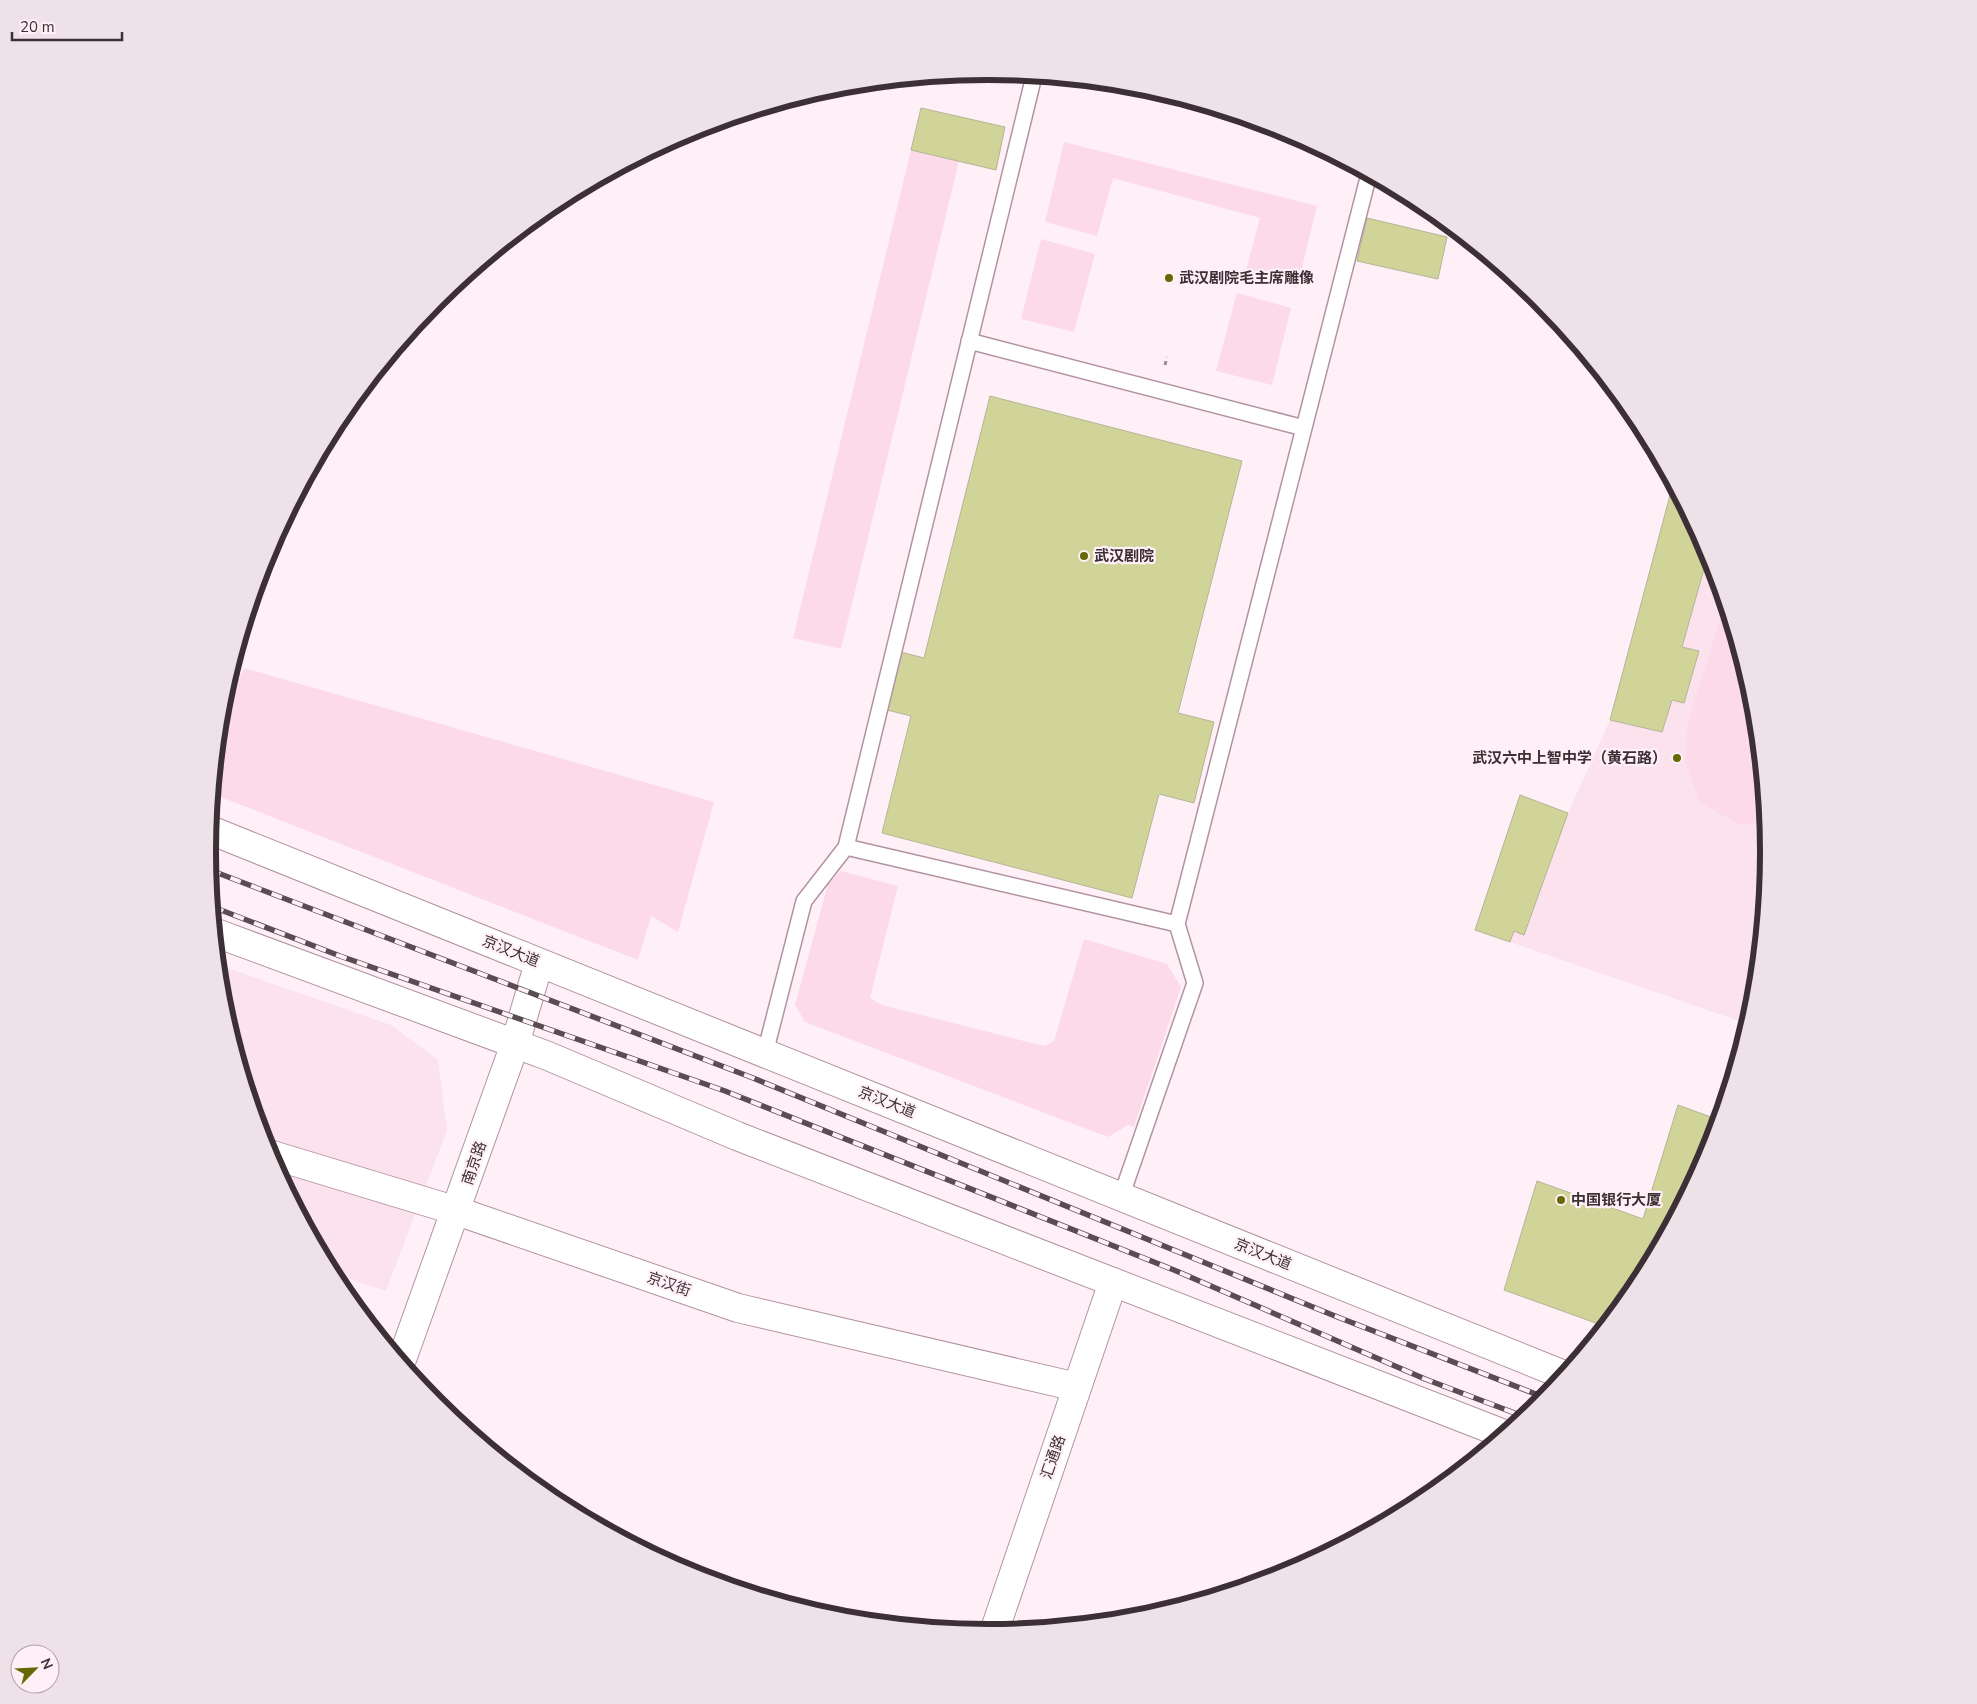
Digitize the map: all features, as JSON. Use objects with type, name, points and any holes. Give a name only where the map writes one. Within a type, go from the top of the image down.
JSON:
[{"type":"main road","name":"京汉大道","points":[[217,833],[1558,1373]]},
{"type":"main road","points":[[221,935],[515,1044],[737,1136],[1498,1432]]},
{"type":"main road","name":"南京路","points":[[404,1356],[515,1044],[539,963]]},
{"type":"main road","name":"京汉街","points":[[280,1157],[457,1211],[738,1308],[1077,1387]]},
{"type":"main road","name":"汇通路","points":[[997,1624],[1113,1282]]},
{"type":"lane","points":[[765,1053],[804,901],[846,847],[1033,82]]},
{"type":"lane","points":[[1120,1196],[1196,983],[1177,924],[1368,179]]},
{"type":"lane","points":[[969,341],[1304,428]]},
{"type":"lane","points":[[846,847],[1177,924]]},
{"type":"shaded area","points":[[1064,142],[1317,206],[1297,288],[1245,274],[1260,218],[1113,178],[1097,236],[1045,222]]},
{"type":"shaded area","points":[[911,150],[959,161],[841,649],[793,638]]},
{"type":"shaded area","points":[[1041,239],[1095,254],[1074,332],[1021,319]]},
{"type":"shaded area","points":[[1237,293],[1291,308],[1272,385],[1216,371]]},
{"type":"shaded area","name":"武汉六中上智中学（黄石路）","points":[[1671,492],[1702,557],[1720,604],[1746,701],[1754,751],[1759,802],[1759,902],[1754,953],[1741,1022],[1475,930],[1520,795],[1568,813],[1610,720]]},
{"type":"shaded area","points":[[1722,612],[1746,701],[1754,751],[1759,824],[1740,825],[1700,802],[1685,761],[1688,723]]},
{"type":"shaded area","points":[[244,668],[714,802],[678,932],[651,916],[638,960],[219,796],[223,751],[232,696]]},
{"type":"shaded area","points":[[841,871],[898,886],[870,998],[882,1005],[1044,1046],[1054,1041],[1084,939],[1167,964],[1181,987],[1134,1127],[1128,1125],[1108,1137],[805,1022],[795,1005],[828,884]]},
{"type":"shaded area","points":[[225,967],[391,1025],[438,1060],[447,1130],[386,1291],[345,1277],[320,1238],[296,1193],[275,1147],[257,1100],[231,1003]]},
{"type":"building","points":[[921,108],[1005,127],[996,170],[911,150]]},
{"type":"building","points":[[1367,218],[1447,237],[1438,279],[1357,261]]},
{"type":"building","name":"武汉剧院","points":[[990,396],[1242,461],[1178,713],[1214,722],[1194,803],[1159,794],[1132,898],[882,833],[911,716],[883,709],[897,651],[924,658]]},
{"type":"building","points":[[1671,492],[1705,565],[1682,647],[1699,651],[1684,703],[1672,700],[1662,732],[1610,720]]},
{"type":"building","points":[[1520,795],[1568,813],[1524,935],[1514,931],[1510,942],[1475,930]]},
{"type":"building","name":"中国银行大厦","points":[[1678,1105],[1713,1118],[1681,1193],[1657,1238],[1630,1281],[1599,1324],[1504,1290],[1537,1181],[1643,1219]]},
{"type":"railway","points":[[217,873],[753,1078],[1335,1316],[1537,1395]]},
{"type":"railway","points":[[219,909],[340,956],[725,1091],[1174,1270],[1425,1379],[1517,1414]]},
{"type":"place","name":"武汉剧院毛主席雕像","points":[[1169,278]]},
{"type":"place","name":"武汉剧院","points":[[1084,556]]},
{"type":"place","name":"武汉六中上智中学（黄石路）","points":[[1677,758]]},
{"type":"place","name":"中国银行大厦","points":[[1561,1200]]}]
